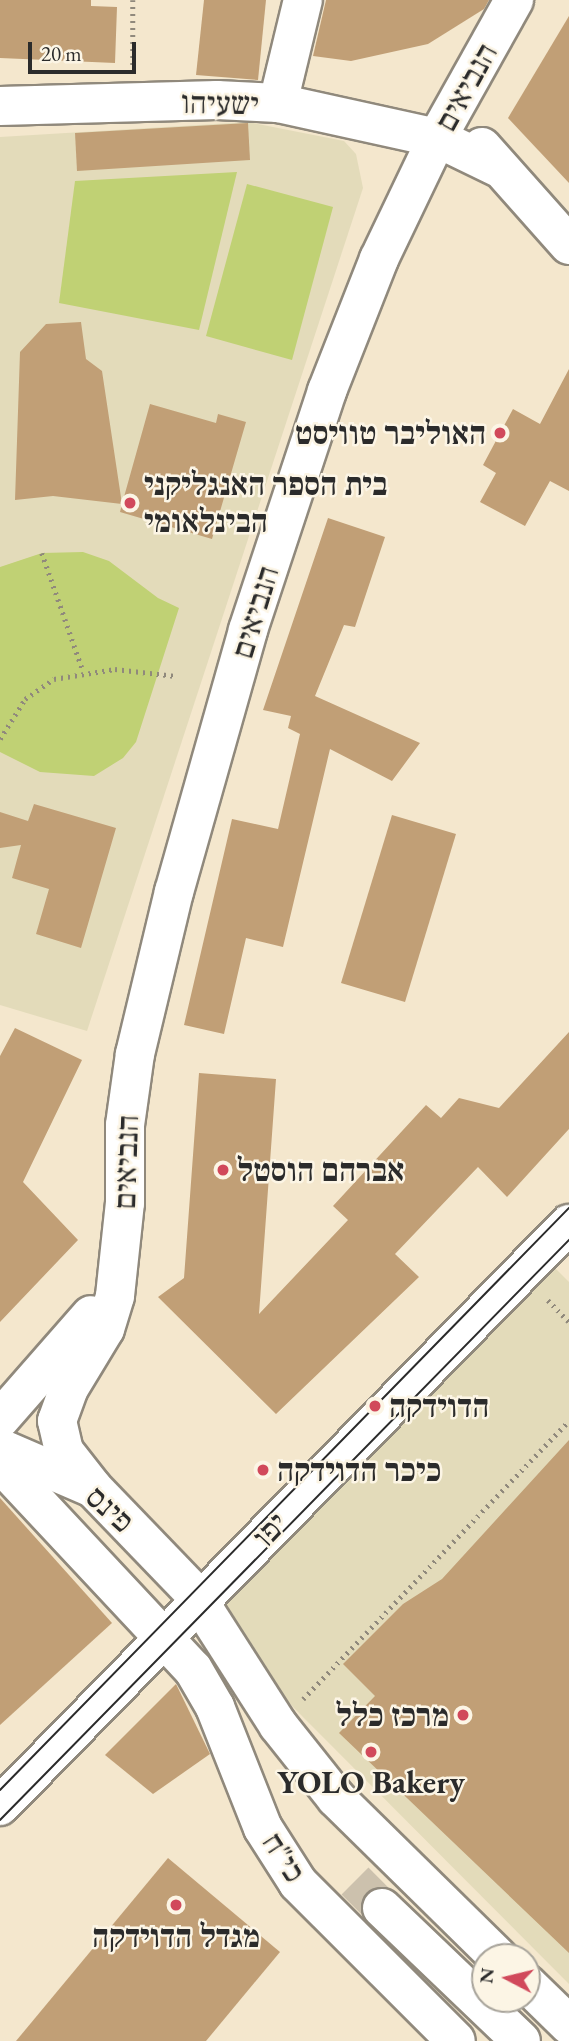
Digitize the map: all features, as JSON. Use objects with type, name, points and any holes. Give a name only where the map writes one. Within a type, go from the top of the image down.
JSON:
[{"type":"street","points":[[278,103],[303,0]]},
{"type":"street","name":"הנביאים","points":[[93,1488],[64,1451],[57,1421],[68,1390],[106,1329],[121,1261],[128,1092],[150,982],[248,629],[327,391],[379,259],[437,138],[514,0]]},
{"type":"street","points":[[470,77],[471,121],[481,145],[497,167],[569,244]]},
{"type":"street","name":"ישעיהו","points":[[0,106],[278,103],[437,138],[497,167]]},
{"type":"street","name":"יפו","points":[[0,1806],[569,1224]]},
{"type":"street","name":"הנביאים","points":[[0,1419],[74,1339],[121,1261]]},
{"type":"street","name":"פינס","points":[[0,1448],[93,1488],[199,1601]]},
{"type":"street","name":"פינס","points":[[0,1463],[165,1636]]},
{"type":"street","points":[[199,1601],[278,1725],[355,1818],[484,1943]]},
{"type":"street","name":"כי\"ח","points":[[165,1636],[210,1696],[249,1797],[279,1857],[331,1918],[456,2041]]},
{"type":"street","points":[[382,1909],[510,2034]]},
{"type":"street","points":[[541,1998],[569,2025]]},
{"type":"path","points":[[133,0],[133,103]]},
{"type":"path","points":[[42,553],[83,671]]},
{"type":"path","points":[[0,739],[25,699],[54,679],[83,671],[115,669],[176,676]]},
{"type":"path","points":[[541,1292],[569,1322]]},
{"type":"path","points":[[278,1725],[569,1421]]},
{"type":"shaded area","name":"בית הספר האנגליקני הבינלאומי","points":[[248,122],[344,141],[356,154],[363,188],[87,1031],[0,1005],[0,137]]},
{"type":"shaded area","points":[[540,1253],[569,1282],[569,1984],[541,1956],[541,1943],[528,1943],[294,1708],[206,1610]]},
{"type":"green space","points":[[237,172],[199,330],[59,303],[75,181]]},
{"type":"green space","points":[[247,184],[333,207],[292,360],[206,336]]},
{"type":"green space","points":[[83,552],[109,561],[158,598],[179,608],[136,742],[123,758],[94,776],[40,772],[0,752],[0,567],[42,553]]},
{"type":"building","points":[[0,0],[91,0],[91,6],[117,7],[115,63],[0,58]]},
{"type":"building","points":[[204,0],[266,0],[258,80],[196,75]]},
{"type":"building","points":[[326,0],[489,0],[484,9],[428,44],[351,61],[313,56]]},
{"type":"building","points":[[569,16],[569,183],[508,118]]},
{"type":"building","points":[[248,123],[250,160],[77,171],[75,133]]},
{"type":"building","name":"בית הספר האנגליקני הבינלאומי","points":[[81,322],[86,359],[102,371],[122,504],[53,496],[15,500],[20,352],[46,324]]},
{"type":"building","points":[[569,369],[569,491],[550,481],[525,526],[480,502],[496,473],[483,465],[513,409],[540,424]]},
{"type":"building","points":[[150,404],[216,423],[218,414],[246,422],[212,539],[120,512]]},
{"type":"building","points":[[328,518],[385,537],[355,627],[344,625],[315,696],[420,743],[392,781],[330,749],[283,947],[246,938],[224,1034],[184,1025],[232,819],[278,829],[300,734],[288,728],[291,716],[263,710]]},
{"type":"building","points":[[34,804],[116,828],[81,948],[36,934],[49,889],[12,878],[21,845],[0,848],[0,812],[28,821]]},
{"type":"building","points":[[392,815],[456,834],[405,1002],[341,983]]},
{"type":"building","points":[[15,1028],[82,1060],[23,1182],[78,1240],[0,1322],[0,1056]]},
{"type":"building","points":[[569,1032],[569,1129],[507,1197],[478,1167],[395,1254],[419,1277],[276,1414],[158,1297],[184,1278],[199,1073],[276,1079],[259,1314],[348,1220],[333,1206],[426,1105],[441,1118],[459,1098],[499,1108]]},
{"type":"building","name":"מרכז כלל","points":[[569,1440],[569,1953],[339,1733],[375,1696],[343,1664],[403,1604],[442,1579]]},
{"type":"building","points":[[0,1498],[112,1623],[0,1725]]},
{"type":"building","points":[[176,1684],[210,1754],[153,1794],[105,1755]]},
{"type":"building","name":"מגדל הדוידקה","points":[[168,1858],[280,1952],[206,2041],[16,2041]]},
{"type":"tunnel","points":[[355,1881],[382,1908]]},
{"type":"tram line","points":[[0,1790],[569,1208]]},
{"type":"tram line","points":[[0,1820],[569,1240]]},
{"type":"place","name":"האוליבר טוויסט","points":[[500,433]]},
{"type":"place","name":"בית הספר האנגליקני הבינלאומי","points":[[130,503]]},
{"type":"place","name":"אברהם הוסטל","points":[[223,1170]]},
{"type":"place","name":"הדוידקה","points":[[375,1406]]},
{"type":"place","name":"כיכר הדוידקה","points":[[263,1470]]},
{"type":"place","name":"מרכז כלל","points":[[463,1715]]},
{"type":"place","name":"YOLO Bakery","points":[[371,1752]]},
{"type":"place","name":"מגדל הדוידקה","points":[[176,1905]]}]
